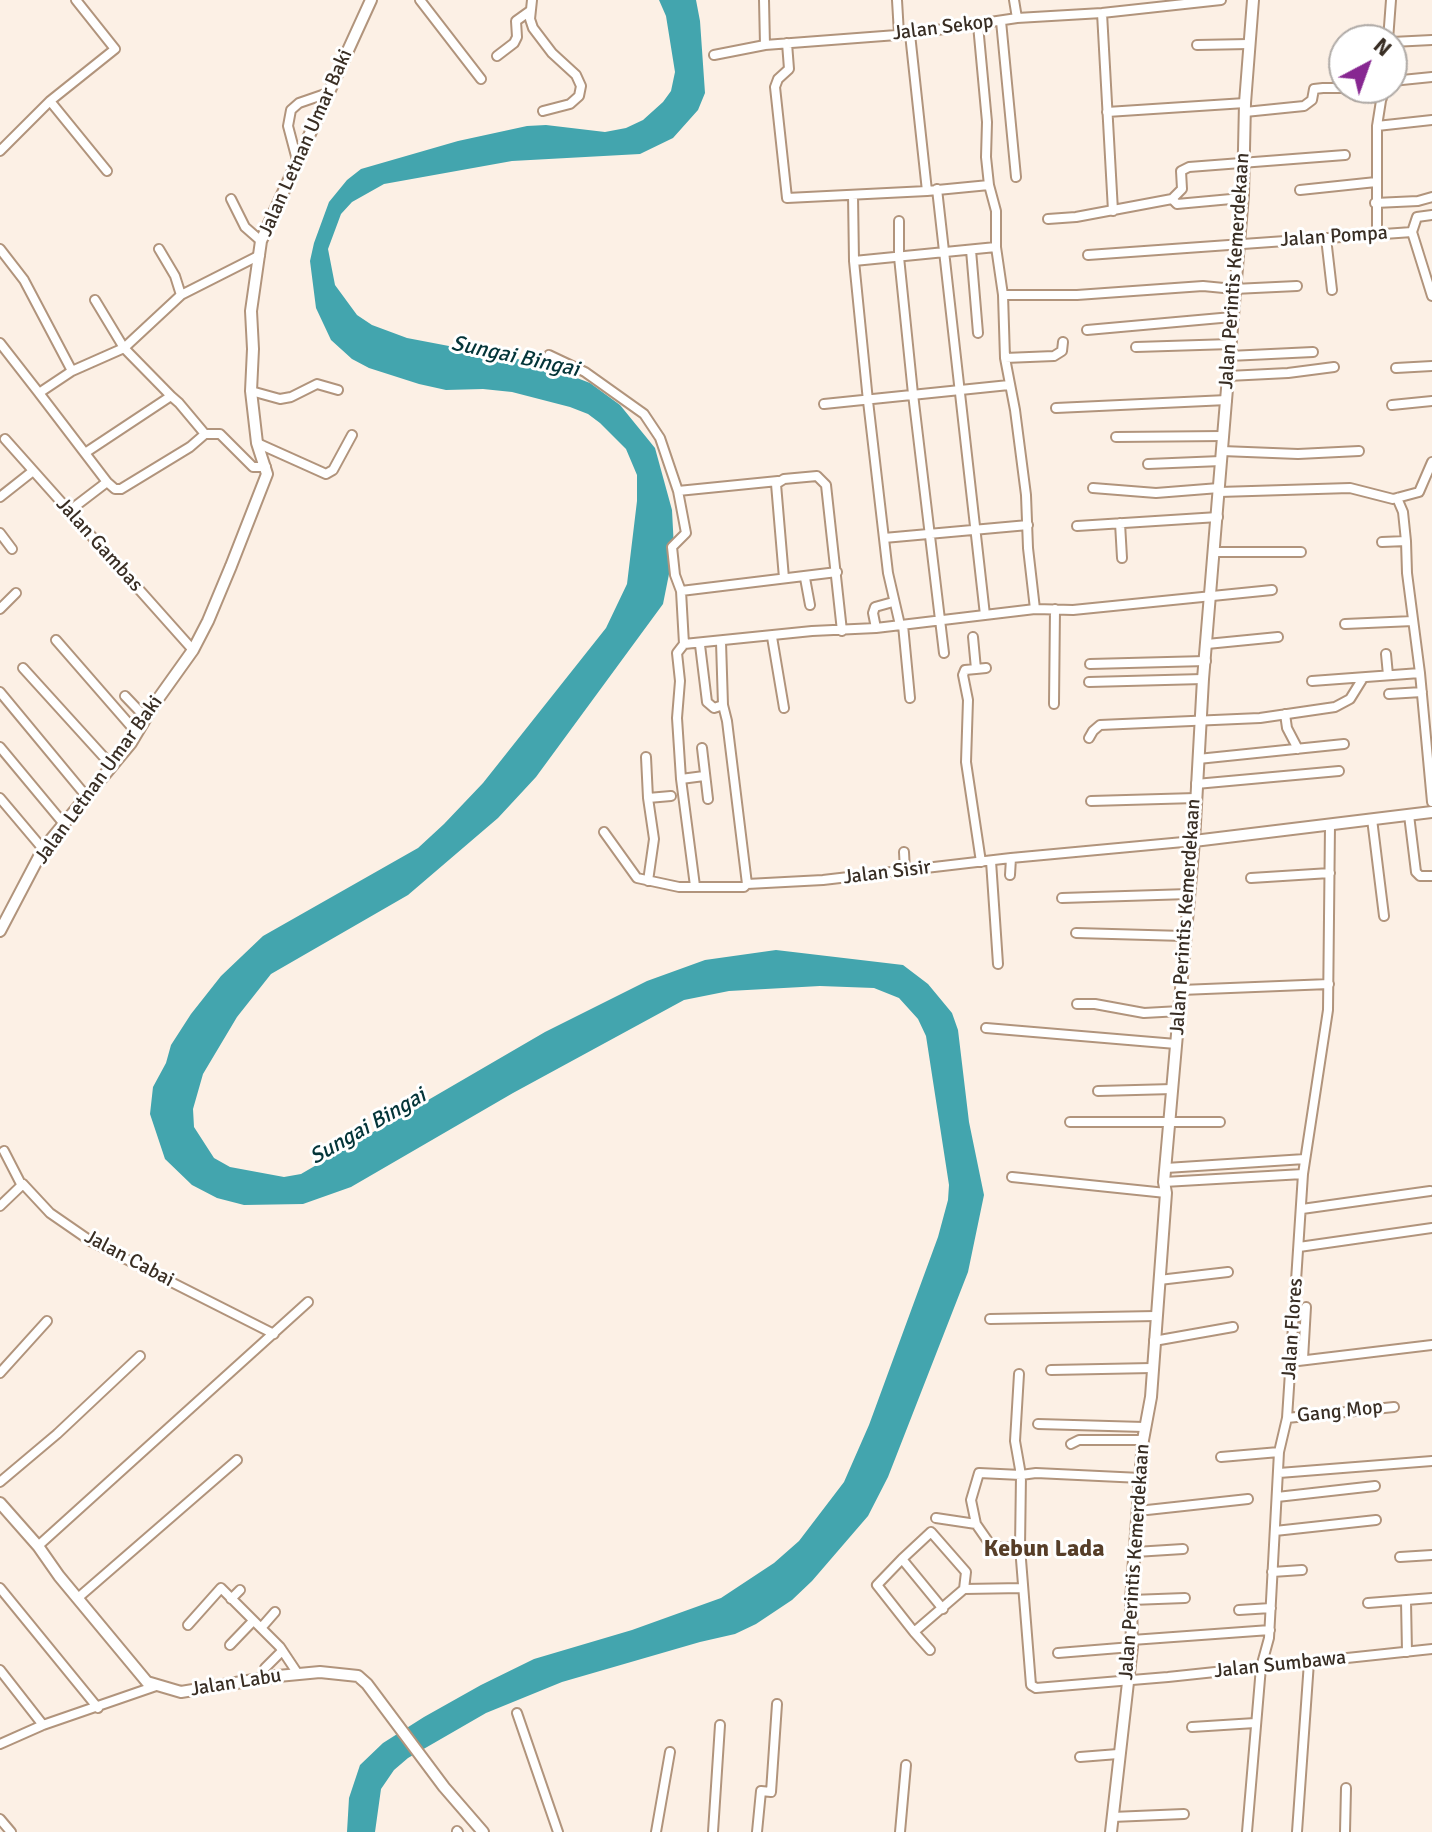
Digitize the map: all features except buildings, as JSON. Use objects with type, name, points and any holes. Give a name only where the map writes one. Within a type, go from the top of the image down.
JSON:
[{"type":"street","points":[[0,151],[50,101],[115,49],[76,0]]},
{"type":"street","name":"Jalan Letnan Umar Baki","points":[[0,931],[3,917],[43,849],[137,733],[193,650],[231,566],[267,474],[257,443],[251,391],[251,311],[261,241],[371,0]]},
{"type":"street","points":[[420,0],[481,79]]},
{"type":"street","points":[[532,0],[533,28],[552,53],[576,75],[581,86],[579,96],[570,104],[543,111]]},
{"type":"street","points":[[764,0],[765,45]]},
{"type":"street","points":[[897,0],[899,34]]},
{"type":"street","points":[[1014,0],[1017,18]]},
{"type":"street","name":"Jalan Sekop","points":[[714,55],[765,45],[910,34],[1017,18],[1102,13],[1221,0]]},
{"type":"street","name":"Jalan Perintis Kemerdekaan","points":[[1111,1832],[1132,1644],[1131,1600],[1144,1427],[1151,1397],[1166,1168],[1194,841],[1203,679],[1242,198],[1253,0]]},
{"type":"street","points":[[1390,24],[1391,0]]},
{"type":"street","points":[[497,56],[514,43],[517,20],[530,11]]},
{"type":"street","points":[[1102,13],[1113,211]]},
{"type":"street","points":[[1001,21],[1016,177]]},
{"type":"street","points":[[978,25],[987,122],[986,157],[996,211],[996,247],[1003,295],[1005,358],[1015,410],[1035,609]]},
{"type":"street","points":[[910,34],[927,191]]},
{"type":"street","points":[[1408,41],[1432,40]]},
{"type":"street","points":[[787,43],[789,69],[778,79],[775,87],[787,198],[989,185]]},
{"type":"street","points":[[1197,45],[1249,44]]},
{"type":"street","points":[[1408,79],[1432,77]]},
{"type":"street","points":[[1107,112],[1304,106],[1312,100],[1314,89],[1328,88]]},
{"type":"street","points":[[297,160],[288,126],[291,110],[299,103],[328,93]]},
{"type":"street","points":[[50,101],[107,171]]},
{"type":"street","points":[[1377,235],[1377,126],[1381,104]]},
{"type":"street","points":[[1377,126],[1432,120]]},
{"type":"street","points":[[1048,219],[1113,211],[1172,199],[1182,189],[1181,171],[1185,168],[1345,155]]},
{"type":"street","points":[[1300,190],[1376,182]]},
{"type":"street","points":[[937,189],[985,615]]},
{"type":"street","points":[[853,195],[854,261],[868,401],[893,602],[902,625],[910,698]]},
{"type":"street","points":[[1375,203],[1418,201],[1432,197]]},
{"type":"street","points":[[1172,199],[1177,204],[1242,198]]},
{"type":"street","points":[[231,199],[245,227],[261,241]]},
{"type":"street","points":[[1412,232],[1413,221],[1417,217],[1432,215]]},
{"type":"street","points":[[899,221],[899,257],[913,394],[944,653]]},
{"type":"street","name":"Jalan Pompa","points":[[1088,255],[1412,232],[1432,296]]},
{"type":"street","points":[[1326,238],[1332,290]]},
{"type":"street","points":[[854,261],[996,247]]},
{"type":"street","points":[[0,249],[24,280],[72,371]]},
{"type":"street","points":[[159,249],[175,276],[181,295]]},
{"type":"street","points":[[971,250],[978,333]]},
{"type":"street","points":[[39,393],[72,371],[124,348],[181,295],[260,255]]},
{"type":"street","points":[[1003,295],[1077,295],[1203,286],[1234,289],[1297,286]]},
{"type":"street","points":[[95,300],[124,348],[205,434]]},
{"type":"street","points":[[1087,330],[1232,317]]},
{"type":"street","points":[[1005,358],[1054,356],[1062,351],[1063,342]]},
{"type":"street","points":[[0,343],[115,489],[121,489],[190,447],[205,434],[220,434],[253,467],[266,467]]},
{"type":"street","points":[[1136,347],[1313,352]]},
{"type":"street","points":[[549,355],[585,372],[644,414],[660,438],[678,491],[686,533],[672,547],[671,558],[681,591],[684,644],[677,653],[680,681],[677,718],[681,779],[695,886]]},
{"type":"street","points":[[1396,368],[1432,366]]},
{"type":"street","points":[[1228,376],[1334,367]]},
{"type":"street","points":[[251,391],[280,399],[317,384],[338,390]]},
{"type":"street","points":[[824,404],[1009,385]]},
{"type":"street","points":[[85,453],[171,396]]},
{"type":"street","points":[[1056,408],[1227,400]]},
{"type":"street","points":[[1392,405],[1432,401]]},
{"type":"street","points":[[257,443],[326,474],[333,470],[352,435]]},
{"type":"street","points":[[1116,437],[1223,436]]},
{"type":"street","name":"Jalan Gambas","points":[[5,439],[193,650]]},
{"type":"street","points":[[1148,464],[1221,456],[1359,451]]},
{"type":"street","points":[[1420,490],[1432,462]]},
{"type":"street","points":[[0,497],[33,471]]},
{"type":"street","points":[[678,491],[817,476],[824,481],[842,631]]},
{"type":"street","points":[[779,481],[774,489],[784,578]]},
{"type":"street","points":[[69,511],[107,482]]},
{"type":"street","points":[[1093,488],[1156,493],[1350,488],[1384,498],[1432,490]]},
{"type":"street","points":[[1397,498],[1403,512],[1432,802]]},
{"type":"street","points":[[1077,526],[1218,517]]},
{"type":"street","points":[[1120,523],[1122,558]]},
{"type":"street","points":[[884,538],[1028,525]]},
{"type":"street","points":[[0,533],[12,549]]},
{"type":"street","points":[[1382,542],[1406,541]]},
{"type":"street","points":[[1214,552],[1301,552]]},
{"type":"street","points":[[681,591],[837,572]]},
{"type":"street","points":[[805,578],[810,605]]},
{"type":"street","points":[[684,644],[876,628],[1035,609],[1272,590]]},
{"type":"street","points":[[0,609],[16,593]]},
{"type":"street","points":[[876,628],[875,607],[893,602]]},
{"type":"street","points":[[1054,704],[1055,609]]},
{"type":"street","points":[[1345,624],[1413,621]]},
{"type":"street","points":[[772,637],[784,708]]},
{"type":"street","points":[[973,637],[981,668],[965,670],[963,675],[968,700],[966,762],[981,862]]},
{"type":"street","points":[[1207,644],[1278,637]]},
{"type":"street","points":[[56,640],[137,733]]},
{"type":"street","points":[[721,642],[723,705],[747,884]]},
{"type":"street","points":[[700,645],[707,702],[714,708],[723,705]]},
{"type":"street","points":[[1386,654],[1388,675]]},
{"type":"street","points":[[1090,664],[1206,661]]},
{"type":"street","points":[[23,668],[112,766]]},
{"type":"street","points":[[1312,681],[1420,673]]},
{"type":"street","points":[[1089,738],[1100,725],[1285,714],[1343,704],[1350,699],[1363,678]]},
{"type":"street","points":[[1089,682],[1203,679]]},
{"type":"street","points":[[0,692],[87,797]]},
{"type":"street","points":[[1389,694],[1422,692]]},
{"type":"street","points":[[125,696],[146,718]]},
{"type":"street","points":[[1285,714],[1287,728],[1298,749]]},
{"type":"street","points":[[1198,759],[1344,744]]},
{"type":"street","points":[[0,747],[64,824]]},
{"type":"street","points":[[702,748],[708,799]]},
{"type":"street","points":[[604,832],[630,872],[648,881],[654,839],[646,757]]},
{"type":"street","points":[[1196,784],[1339,771]]},
{"type":"street","points":[[681,779],[704,776]]},
{"type":"street","points":[[648,798],[671,796]]},
{"type":"street","points":[[0,798],[43,849]]},
{"type":"street","points":[[1091,801],[1196,798]]},
{"type":"street","points":[[1194,841],[1432,812]]},
{"type":"street","points":[[1409,815],[1416,872],[1420,876],[1432,876]]},
{"type":"street","points":[[1372,819],[1384,916]]},
{"type":"street","name":"Jalan Flores","points":[[1247,1832],[1261,1667],[1270,1630],[1279,1452],[1287,1418],[1303,1174],[1321,1070],[1329,984],[1330,825]]},
{"type":"street","name":"Jalan Sisir","points":[[648,881],[679,887],[744,887],[747,884],[823,880],[1194,841]]},
{"type":"street","points":[[904,852],[905,871]]},
{"type":"street","points":[[1010,875],[1011,858]]},
{"type":"street","points":[[991,861],[998,964]]},
{"type":"street","points":[[1251,878],[1330,873]]},
{"type":"street","points":[[1062,898],[1189,894]]},
{"type":"street","points":[[1076,933],[1184,936]]},
{"type":"street","points":[[1181,990],[1329,984]]},
{"type":"street","points":[[1077,1004],[1144,1013],[1180,1011]]},
{"type":"street","points":[[986,1028],[1176,1044]]},
{"type":"street","points":[[1098,1091],[1173,1089]]},
{"type":"street","points":[[1070,1122],[1220,1122]]},
{"type":"street","name":"Jalan Cabai","points":[[4,1151],[21,1184],[50,1213],[92,1242],[274,1334]]},
{"type":"street","points":[[1166,1168],[1305,1159]]},
{"type":"street","points":[[1012,1177],[1165,1187],[1303,1174]]},
{"type":"street","points":[[0,1206],[21,1184]]},
{"type":"street","points":[[1302,1209],[1430,1191]]},
{"type":"street","points":[[1299,1247],[1432,1228]]},
{"type":"street","points":[[1159,1280],[1228,1272]]},
{"type":"street","points":[[38,1546],[308,1302]]},
{"type":"street","points":[[1303,1359],[1306,1307]]},
{"type":"street","points":[[990,1319],[1156,1316]]},
{"type":"street","points":[[0,1373],[47,1321]]},
{"type":"street","points":[[1154,1341],[1233,1327]]},
{"type":"street","points":[[1290,1362],[1432,1345]]},
{"type":"street","points":[[0,1482],[57,1434],[140,1356]]},
{"type":"street","points":[[1051,1370],[1152,1368]]},
{"type":"street","points":[[964,1589],[1023,1588],[1021,1475],[1015,1441],[1019,1374]]},
{"type":"street","name":"Gang Mop","points":[[1287,1418],[1394,1407]]},
{"type":"street","points":[[1038,1424],[1144,1427]]},
{"type":"street","points":[[1071,1444],[1079,1440],[1143,1440]]},
{"type":"street","points":[[1221,1457],[1279,1452]]},
{"type":"street","points":[[79,1597],[237,1460]]},
{"type":"street","points":[[1279,1473],[1432,1461]]},
{"type":"street","points":[[1020,1547],[992,1547],[976,1524],[971,1500],[979,1473],[1141,1478]]},
{"type":"street","points":[[1277,1497],[1375,1486]]},
{"type":"street","points":[[1138,1511],[1248,1499]]},
{"type":"street","points":[[0,1503],[147,1682],[156,1686]]},
{"type":"street","points":[[936,1518],[976,1524]]},
{"type":"street","points":[[1275,1531],[1376,1520]]},
{"type":"street","points":[[914,1632],[964,1589],[966,1572],[931,1532],[877,1585],[914,1632],[930,1650]]},
{"type":"street","points":[[1135,1552],[1183,1549]]},
{"type":"street","points":[[1400,1557],[1432,1555]]},
{"type":"street","points":[[902,1559],[943,1609]]},
{"type":"street","points":[[1272,1572],[1302,1570]]},
{"type":"street","points":[[0,1588],[98,1708]]},
{"type":"street","points":[[188,1625],[221,1588],[282,1651],[298,1674]]},
{"type":"street","name":"Jalan Sumbawa","points":[[1023,1588],[1031,1685],[1036,1688],[1432,1649]]},
{"type":"street","points":[[231,1599],[240,1590]]},
{"type":"street","points":[[1131,1600],[1185,1598]]},
{"type":"street","points":[[1368,1603],[1432,1598]]},
{"type":"street","points":[[1406,1601],[1407,1652]]},
{"type":"street","points":[[1239,1610],[1271,1608]]},
{"type":"street","points":[[261,1628],[275,1612]]},
{"type":"street","points":[[230,1645],[253,1621]]},
{"type":"street","points":[[1058,1653],[1270,1630]]},
{"type":"street","points":[[265,1668],[282,1651]]},
{"type":"street","points":[[1297,1832],[1309,1662]]},
{"type":"street","points":[[0,1670],[43,1725]]},
{"type":"street","name":"Jalan Labu","points":[[156,1686],[181,1692],[298,1674],[333,1672],[358,1676],[483,1832]]},
{"type":"street","points":[[0,1744],[43,1725],[156,1686]]},
{"type":"street","points":[[757,1832],[761,1791],[771,1792],[777,1704]]},
{"type":"street","points":[[517,1713],[558,1832]]},
{"type":"street","points":[[1192,1727],[1255,1723]]},
{"type":"street","points":[[713,1832],[720,1725]]},
{"type":"street","points":[[656,1832],[670,1752]]},
{"type":"street","points":[[1080,1757],[1118,1754]]},
{"type":"street","points":[[900,1832],[906,1765]]},
{"type":"street","points":[[1345,1832],[1346,1788]]},
{"type":"street","points":[[1112,1817],[1184,1814]]},
{"type":"street","points":[[0,1819],[11,1832]]},
{"type":"water","points":[[659,0],[696,0],[700,21],[705,93],[698,110],[673,138],[640,154],[512,161],[384,184],[352,202],[341,214],[328,249],[335,285],[357,315],[372,325],[407,338],[538,363],[590,383],[620,405],[655,448],[672,510],[674,549],[663,604],[536,777],[498,818],[408,895],[271,974],[237,1017],[203,1074],[193,1109],[194,1127],[214,1158],[230,1167],[284,1177],[301,1174],[545,1032],[647,981],[705,960],[776,950],[903,965],[928,984],[952,1013],[958,1030],[969,1122],[984,1195],[968,1272],[888,1477],[868,1516],[812,1581],[792,1600],[735,1634],[562,1682],[486,1713],[408,1758],[394,1770],[381,1789],[375,1832],[347,1832],[349,1798],[360,1765],[383,1743],[481,1685],[534,1659],[632,1630],[721,1598],[774,1563],[799,1541],[844,1482],[869,1425],[938,1237],[948,1200],[949,1185],[926,1036],[918,1019],[899,998],[874,988],[820,986],[729,991],[684,1000],[513,1093],[351,1187],[303,1204],[244,1205],[217,1198],[192,1185],[165,1159],[150,1114],[153,1087],[166,1063],[171,1045],[221,976],[263,936],[418,848],[444,824],[483,783],[606,628],[627,584],[637,475],[626,449],[600,423],[570,407],[512,392],[446,390],[419,384],[369,368],[352,359],[331,340],[316,308],[310,261],[329,202],[361,169],[458,141],[527,126],[546,125],[605,132],[626,128],[643,120],[671,91],[675,72],[666,16]]},
{"type":"district","name":"Kebun Lada","points":[[1044,1550]]},
{"type":"water label","name":"Sungai Bingai","points":[[515,357]]},
{"type":"water label","name":"Sungai Bingai","points":[[368,1127]]}]
